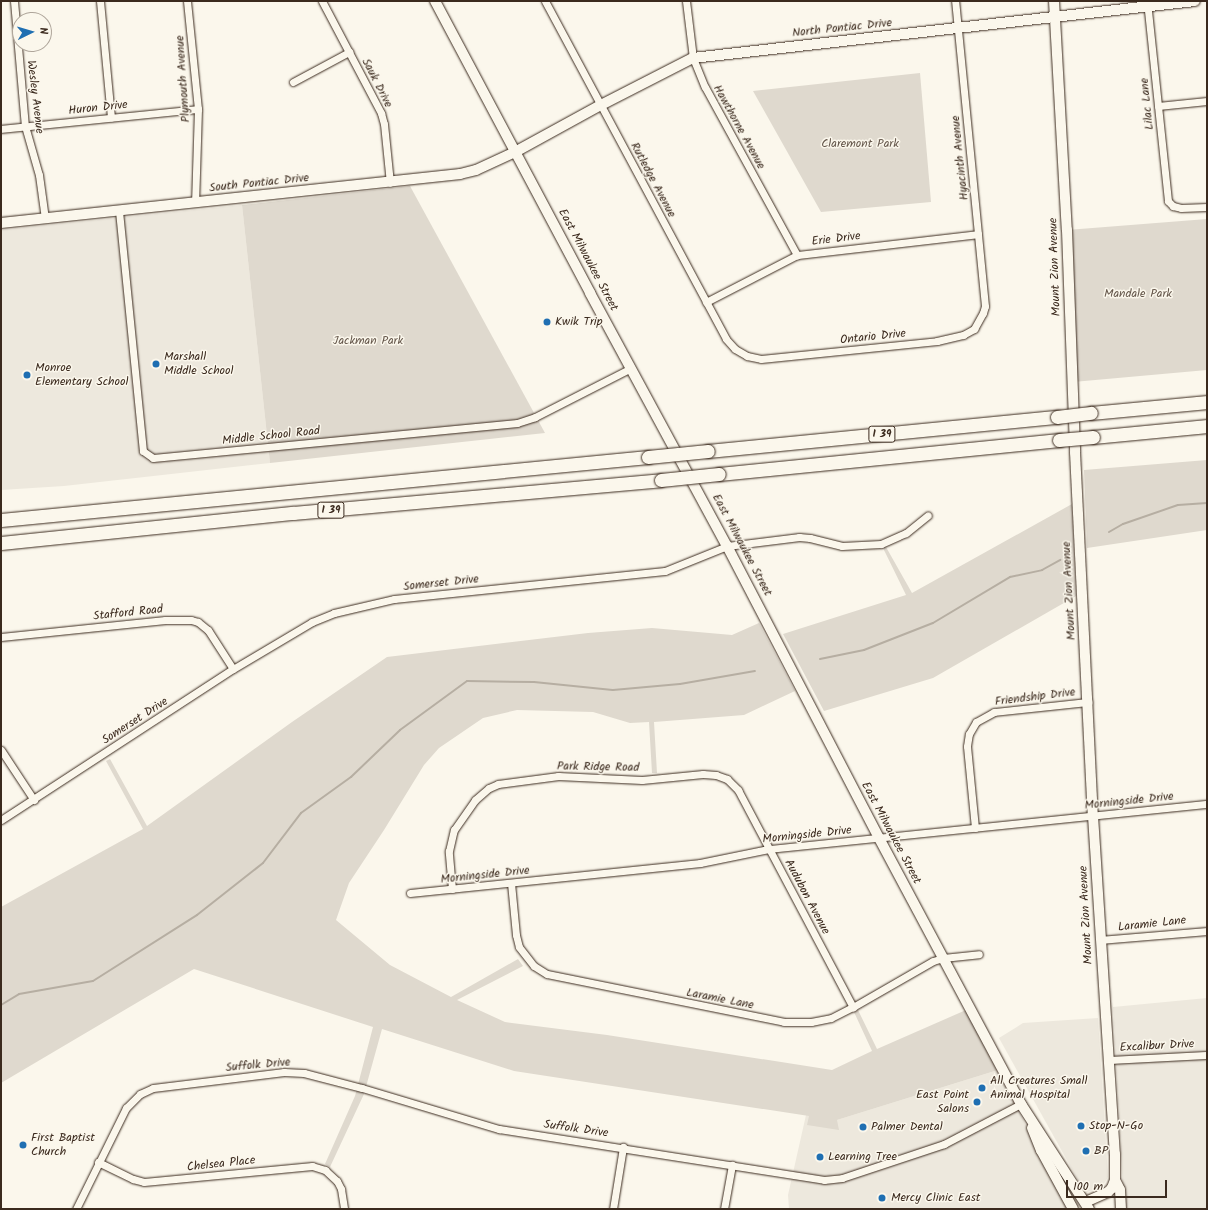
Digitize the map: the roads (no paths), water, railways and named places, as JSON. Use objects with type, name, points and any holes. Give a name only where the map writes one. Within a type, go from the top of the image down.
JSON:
[{"type":"highway","name":"I 39","points":[[1,520],[1207,402]]},
{"type":"highway","name":"I 39","points":[[1,543],[293,513],[661,480],[1207,426]]},
{"type":"main road","name":"East Milwaukee Street","points":[[435,1],[727,546],[943,958],[1022,1104],[1087,1206]]},
{"type":"main road","name":"Mount Zion Avenue","points":[[1054,1],[1067,230],[1075,452],[1093,816],[1115,1180],[1120,1190],[1121,1209]]},
{"type":"main road","name":"North Pontiac Drive","points":[[515,152],[601,105],[693,58],[957,29],[1148,4],[1195,1]]},
{"type":"main road","name":"South Pontiac Drive","points":[[1,223],[460,174],[483,167],[515,152]]},
{"type":"main road","name":"East Milwaukee Street","points":[[1022,1104],[1041,1150],[1072,1208]]},
{"type":"main road","points":[[1087,1206],[1108,1192],[1112,1188],[1115,1180]]},
{"type":"street","name":"Wesley Avenue","points":[[14,1],[26,126],[39,175],[45,219]]},
{"type":"street","points":[[100,1],[111,117]]},
{"type":"street","name":"Plymouth Avenue","points":[[187,1],[198,109],[195,203]]},
{"type":"street","name":"Sauk Drive","points":[[322,1],[381,113],[384,124],[390,182]]},
{"type":"street","name":"Rutledge Avenue","points":[[545,1],[726,338],[735,349],[754,358]]},
{"type":"street","name":"Hawthorne Avenue","points":[[686,1],[693,58],[705,87],[797,255]]},
{"type":"street","name":"Hyacinth Avenue","points":[[954,1],[985,306],[983,313]]},
{"type":"street","name":"Lilac Lane","points":[[1148,4],[1166,191],[1170,204],[1181,208],[1207,206]]},
{"type":"street","points":[[293,82],[349,52]]},
{"type":"street","points":[[1158,106],[1207,101]]},
{"type":"street","name":"Huron Drive","points":[[1,129],[198,109]]},
{"type":"street","name":"Middle School Road","points":[[119,211],[143,451],[153,458],[517,423],[536,417],[631,368]]},
{"type":"street","name":"Erie Drive","points":[[706,302],[797,255],[978,234]]},
{"type":"street","name":"Ontario Drive","points":[[754,358],[776,358],[937,341],[963,335],[974,329],[983,313]]},
{"type":"street","name":"Somerset Drive","points":[[1,820],[34,800],[233,669],[312,622],[362,606],[394,599],[665,571],[727,546],[799,537],[810,538],[842,546],[881,544],[906,533],[928,515]]},
{"type":"street","name":"Stafford Road","points":[[1,637],[165,620],[191,620],[198,622],[208,630],[233,669]]},
{"type":"street","name":"Friendship Drive","points":[[975,828],[967,746],[969,734],[976,722],[994,712],[1088,702]]},
{"type":"street","points":[[1,750],[34,800]]},
{"type":"street","name":"Audubon Avenue","points":[[703,774],[721,777],[735,786],[854,1007]]},
{"type":"street","name":"Park Ridge Road","points":[[452,889],[449,851],[454,830],[475,800],[489,788],[498,784],[558,776],[642,780],[703,774]]},
{"type":"street","name":"Morningside Drive","points":[[410,893],[700,863],[769,849],[1207,804]]},
{"type":"street","name":"Laramie Lane","points":[[511,883],[516,934],[519,947],[534,966],[547,974],[784,1022],[800,1023],[822,1020],[854,1007],[920,968],[943,958],[979,954]]},
{"type":"street","name":"Laramie Lane","points":[[1100,940],[1207,931]]},
{"type":"street","name":"Excalibur Drive","points":[[1108,1060],[1207,1055]]},
{"type":"street","name":"Suffolk Drive","points":[[76,1209],[126,1108],[140,1094],[153,1088],[284,1072],[304,1073],[362,1088],[499,1129],[623,1147],[802,1177],[834,1180],[944,1144],[1022,1104]]},
{"type":"street","points":[[613,1209],[623,1147]]},
{"type":"street","name":"Chelsea Place","points":[[98,1162],[133,1179],[144,1182],[312,1166],[326,1170],[332,1175],[341,1189],[344,1209]]},
{"type":"street","points":[[724,1209],[732,1165]]},
{"type":"street","points":[[1072,1208],[1087,1206]]},
{"type":"waterway","points":[[1109,532],[1123,524],[1178,505],[1207,503]]},
{"type":"waterway","points":[[820,659],[864,650],[933,623],[1010,577],[1042,570],[1060,560]]},
{"type":"waterway","points":[[1,1005],[19,994],[93,981],[197,915],[263,863],[301,813],[351,777],[400,730],[467,681],[534,682],[613,690],[680,684],[755,671]]},
{"type":"place","name":"Kwik Trip","points":[[547,322]]},
{"type":"place","name":"Marshall Middle School","points":[[156,364]]},
{"type":"place","name":"Monroe Elementary School","points":[[27,375]]},
{"type":"place","name":"All Creatures Small Animal Hospital","points":[[982,1088]]},
{"type":"place","name":"East Point Salons","points":[[977,1102]]},
{"type":"place","name":"Stop-N-Go","points":[[1081,1126]]},
{"type":"place","name":"Palmer Dental","points":[[863,1127]]},
{"type":"place","name":"First Baptist Church","points":[[23,1145]]},
{"type":"place","name":"BP","points":[[1086,1151]]},
{"type":"place","name":"Learning Tree","points":[[820,1157]]},
{"type":"place","name":"Mercy Clinic East","points":[[882,1198]]},
{"type":"park label","name":"Claremont Park","points":[[860,144]]},
{"type":"park label","name":"Mandale Park","points":[[1138,294]]},
{"type":"park label","name":"Jackman Park","points":[[368,341]]}]
